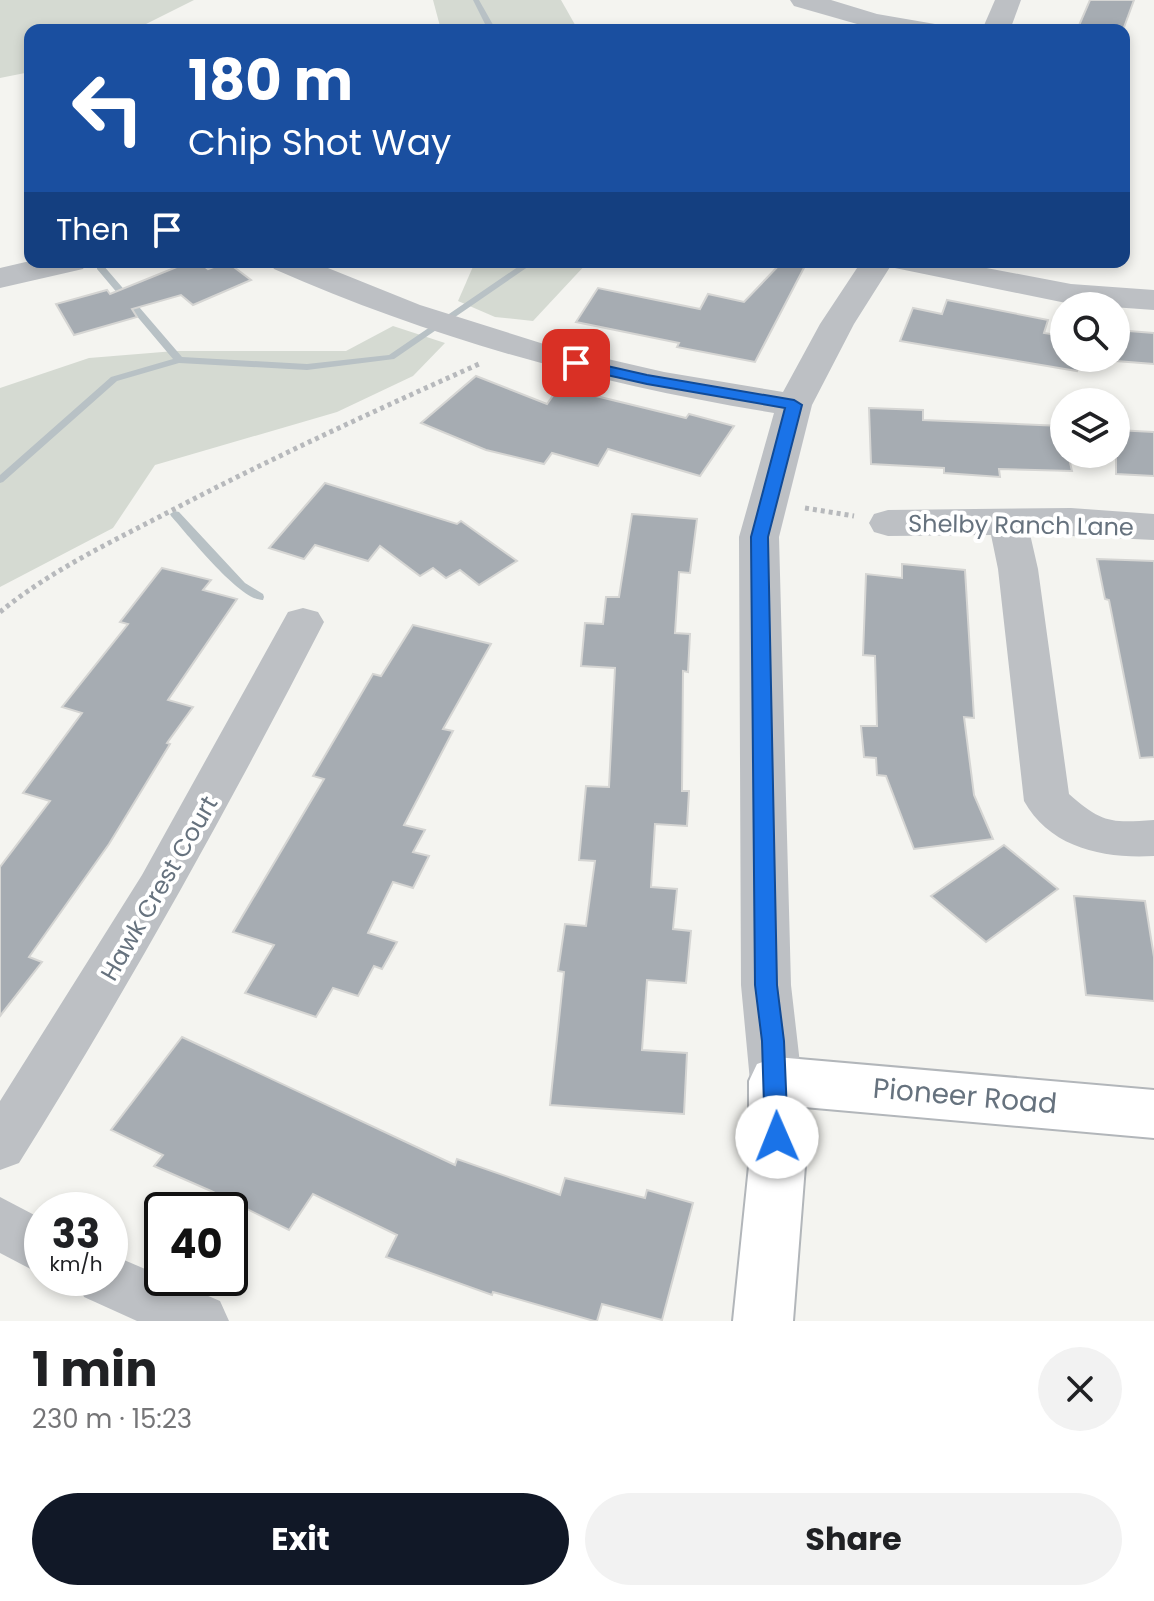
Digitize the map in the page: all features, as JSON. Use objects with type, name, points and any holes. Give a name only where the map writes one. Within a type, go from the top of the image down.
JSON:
[{"type":"street","points":[[803,0],[848,15],[894,24]]},
{"type":"street","points":[[998,24],[1008,0]]},
{"type":"street","points":[[0,278],[44,268]]},
{"type":"street","points":[[300,268],[392,307],[621,375],[794,405]]},
{"type":"street","points":[[763,1321],[777,1166],[776,1081],[766,985],[759,537],[794,405],[837,324],[873,268]]},
{"type":"street","points":[[934,268],[1071,294],[1154,300]]},
{"type":"street","name":"Shelby Ranch Lane","points":[[888,523],[1071,521],[1154,527]]},
{"type":"street","points":[[1008,522],[1018,569],[1047,801],[1080,830],[1123,840],[1154,838]]},
{"type":"street","name":"Hawk Crest Court","points":[[0,1146],[81,1022],[211,798],[303,622]]},
{"type":"street","name":"Pioneer Road","points":[[776,1081],[1154,1114]]},
{"type":"street","points":[[0,1223],[24,1238]]},
{"type":"street","points":[[128,1289],[200,1321]]},
{"type":"path","points":[[0,612],[33,585],[246,471],[506,343]]},
{"type":"path","points":[[769,502],[888,523]]},
{"type":"shaded area","points":[[0,0],[194,0],[146,24],[24,24],[24,73],[0,78]]},
{"type":"shaded area","points":[[433,0],[561,0],[575,24],[439,24]]},
{"type":"shaded area","points":[[472,268],[582,268],[533,321],[495,317],[458,301]]},
{"type":"shaded area","points":[[393,326],[445,343],[413,376],[337,412],[155,465],[113,528],[0,587],[0,388],[89,358],[175,351],[346,351]]},
{"type":"building","points":[[1090,0],[1134,0],[1125,24],[1080,24]]},
{"type":"building","points":[[174,268],[235,268],[251,280],[193,305],[181,295],[132,309],[137,317],[74,335],[56,304],[107,290],[110,294]]},
{"type":"building","points":[[776,268],[804,268],[755,362],[576,322],[598,288],[700,309],[708,294],[744,302]]},
{"type":"building","points":[[947,300],[1048,320],[1044,333],[1050,334],[1050,366],[900,341],[913,308],[942,314]]},
{"type":"building","points":[[1130,331],[1154,333],[1154,364],[1130,362]]},
{"type":"building","points":[[476,376],[547,404],[559,387],[686,418],[689,414],[734,426],[700,476],[608,449],[598,466],[552,453],[544,464],[486,450],[421,423]]},
{"type":"building","points":[[869,408],[923,410],[923,420],[1050,425],[1050,468],[1071,468],[1072,471],[999,469],[1000,477],[944,473],[944,468],[871,464]]},
{"type":"building","points":[[1130,431],[1154,432],[1154,476],[1116,474],[1116,468],[1130,468]]},
{"type":"building","points":[[325,483],[457,524],[461,521],[517,561],[479,585],[460,570],[446,578],[433,568],[420,576],[380,546],[368,561],[315,545],[304,559],[269,548]]},
{"type":"building","points":[[632,514],[697,519],[690,573],[679,572],[675,633],[690,634],[688,672],[683,671],[682,791],[689,791],[687,826],[655,824],[651,887],[677,889],[673,929],[691,931],[686,983],[647,980],[642,1050],[687,1053],[684,1114],[550,1105],[564,972],[558,971],[565,924],[586,926],[595,861],[579,860],[586,786],[609,787],[615,668],[581,666],[585,623],[603,624],[606,597],[619,597]]},
{"type":"building","points":[[1097,559],[1154,561],[1154,757],[1140,758],[1109,600],[1105,599]]},
{"type":"building","points":[[902,564],[965,570],[974,718],[964,717],[974,795],[993,839],[914,849],[886,776],[877,775],[876,758],[864,757],[861,726],[877,726],[875,656],[863,655],[866,574],[902,578]]},
{"type":"building","points":[[162,568],[211,580],[203,590],[237,599],[168,700],[193,707],[167,743],[170,744],[109,844],[29,957],[42,962],[0,1016],[0,867],[50,801],[23,793],[82,713],[62,707],[128,624],[120,622]]},
{"type":"building","points":[[413,625],[491,644],[443,729],[453,731],[404,825],[425,830],[413,852],[429,856],[413,888],[393,882],[368,933],[397,942],[382,969],[374,966],[358,996],[333,988],[316,1017],[245,993],[274,945],[233,932],[324,779],[313,776],[373,674],[381,676]]},
{"type":"building","points":[[1004,845],[1058,889],[986,942],[931,896]]},
{"type":"building","points":[[1074,896],[1145,901],[1154,957],[1154,1001],[1086,995]]},
{"type":"building","points":[[182,1037],[455,1165],[457,1159],[560,1195],[565,1178],[645,1198],[647,1190],[693,1203],[662,1320],[602,1304],[597,1321],[594,1321],[493,1292],[492,1295],[386,1257],[397,1235],[313,1194],[289,1230],[248,1210],[248,1192],[213,1192],[154,1166],[163,1155],[111,1130]]},
{"type":"waterway","points":[[476,0],[489,24]]},
{"type":"waterway","points":[[101,268],[179,360]]},
{"type":"waterway","points":[[179,360],[307,367],[391,357],[522,268]]},
{"type":"waterway","points":[[0,480],[114,379],[179,360]]},
{"type":"waterway","points":[[175,514],[241,586],[259,597]]},
{"type":"route","points":[[576,363],[621,375],[794,405],[759,537],[766,985],[776,1081],[777,1137]]}]
